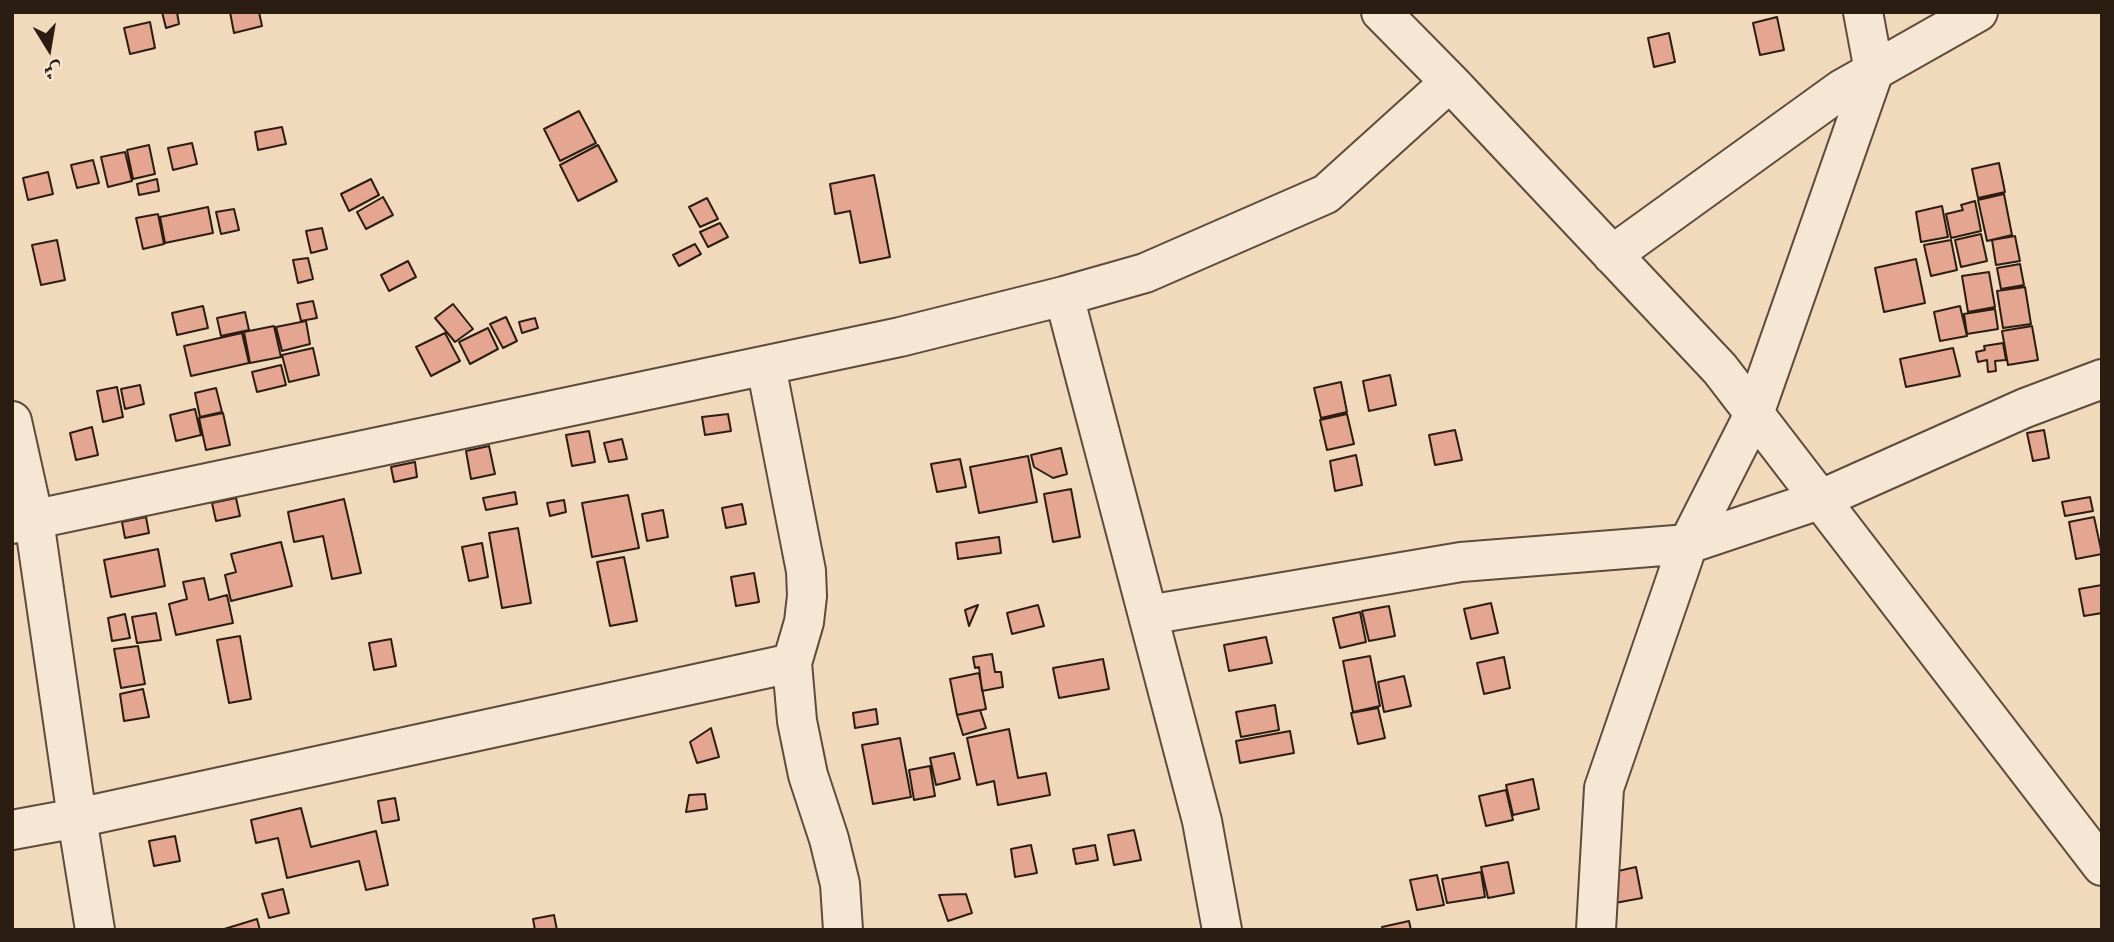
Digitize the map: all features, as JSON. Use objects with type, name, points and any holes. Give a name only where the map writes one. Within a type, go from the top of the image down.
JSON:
[{"type":"street","points":[[1381,12],[1720,369],[2102,866]]},
{"type":"street","points":[[1596,930],[1604,788],[1688,544],[1754,414],[1874,71],[1863,12]]},
{"type":"street","points":[[1612,255],[1842,89],[1978,12]]},
{"type":"street","points":[[23,522],[900,337],[1145,273],[1326,194],[1450,82]]},
{"type":"street","points":[[1064,296],[1202,821],[1222,930]]},
{"type":"street","points":[[766,366],[806,570],[804,622],[792,663],[797,721],[808,775],[841,884],[843,930]]},
{"type":"street","points":[[1148,615],[1461,562],[1688,544],[1819,499],[2025,408],[2102,379]]},
{"type":"street","points":[[12,422],[23,522],[95,930]]},
{"type":"street","points":[[12,830],[792,663]]},
{"type":"building","points":[[162,12],[177,12],[179,24],[166,28]]},
{"type":"building","points":[[230,12],[259,12],[262,26],[234,33]]},
{"type":"building","points":[[1777,17],[1784,50],[1760,55],[1753,23]]},
{"type":"building","points":[[150,22],[155,48],[130,54],[124,28]]},
{"type":"building","points":[[1669,33],[1675,62],[1654,67],[1648,38]]},
{"type":"building","points":[[579,111],[596,143],[560,161],[544,129]]},
{"type":"building","points":[[282,127],[286,144],[258,150],[255,132]]},
{"type":"building","points":[[192,143],[197,164],[173,170],[168,148]]},
{"type":"building","points":[[149,145],[155,174],[133,179],[127,150]]},
{"type":"building","points":[[598,145],[617,181],[578,201],[560,165]]},
{"type":"building","points":[[125,152],[132,181],[108,187],[101,157]]},
{"type":"building","points":[[93,160],[99,183],[77,188],[71,165]]},
{"type":"building","points":[[1999,163],[2005,192],[1978,198],[1972,169]]},
{"type":"building","points":[[48,172],[53,194],[28,200],[23,178]]},
{"type":"building","points":[[874,175],[890,257],[860,263],[850,211],[835,214],[830,184]]},
{"type":"building","points":[[157,179],[159,191],[139,195],[137,184]]},
{"type":"building","points":[[371,179],[379,195],[349,211],[341,194]]},
{"type":"building","points":[[2004,194],[2012,235],[1987,241],[1978,200]]},
{"type":"building","points":[[383,197],[393,215],[366,229],[357,212]]},
{"type":"building","points":[[707,198],[718,219],[700,227],[689,207]]},
{"type":"building","points":[[1975,201],[1981,231],[1951,238],[1946,214],[1963,210],[1961,205]]},
{"type":"building","points":[[1942,206],[1948,237],[1921,242],[1916,212]]},
{"type":"building","points":[[208,207],[213,233],[165,243],[160,217]]},
{"type":"building","points":[[234,209],[239,230],[221,234],[216,212]]},
{"type":"building","points":[[158,214],[164,244],[143,249],[136,218]]},
{"type":"building","points":[[720,223],[728,237],[708,247],[700,232]]},
{"type":"building","points":[[322,228],[327,249],[311,253],[306,231]]},
{"type":"building","points":[[1981,234],[1987,261],[1961,267],[1955,240]]},
{"type":"building","points":[[2015,236],[2020,261],[1996,265],[1992,240]]},
{"type":"building","points":[[57,240],[65,280],[41,285],[32,245]]},
{"type":"building","points":[[1951,240],[1957,270],[1931,276],[1924,245]]},
{"type":"building","points":[[695,244],[701,254],[679,266],[673,255]]},
{"type":"building","points":[[308,258],[313,279],[298,283],[293,260]]},
{"type":"building","points":[[1916,259],[1925,303],[1884,312],[1875,268]]},
{"type":"building","points":[[408,261],[416,277],[389,291],[381,275]]},
{"type":"building","points":[[2020,264],[2024,285],[2001,289],[1997,268]]},
{"type":"building","points":[[1989,272],[1995,307],[1968,312],[1962,276]]},
{"type":"building","points":[[2025,287],[2031,324],[2003,328],[1997,291]]},
{"type":"building","points":[[313,301],[317,318],[301,321],[297,304]]},
{"type":"building","points":[[453,304],[473,329],[455,342],[435,318]]},
{"type":"building","points":[[203,306],[208,328],[177,335],[172,313]]},
{"type":"building","points":[[1960,306],[1967,336],[1940,341],[1934,312]]},
{"type":"building","points":[[1995,309],[1998,329],[1967,334],[1964,314]]},
{"type":"building","points":[[245,312],[249,330],[221,336],[217,318]]},
{"type":"building","points":[[506,317],[517,341],[503,348],[490,324]]},
{"type":"building","points":[[535,318],[538,328],[522,333],[519,322]]},
{"type":"building","points":[[306,321],[310,344],[282,351],[276,327]]},
{"type":"building","points":[[274,326],[281,357],[250,363],[244,332]]},
{"type":"building","points":[[2032,326],[2038,360],[2008,365],[2002,331]]},
{"type":"building","points":[[488,328],[498,349],[470,364],[459,342]]},
{"type":"building","points":[[242,333],[249,363],[191,376],[184,346]]},
{"type":"building","points":[[445,333],[460,361],[431,376],[416,347]]},
{"type":"building","points":[[2003,343],[2006,360],[1995,361],[1996,371],[1988,372],[1987,360],[1978,362],[1976,352],[1985,350],[1984,346]]},
{"type":"building","points":[[313,348],[319,375],[289,382],[282,355]]},
{"type":"building","points":[[1953,348],[1960,376],[1906,387],[1900,359]]},
{"type":"building","points":[[281,365],[286,385],[257,392],[252,372]]},
{"type":"building","points":[[1390,375],[1396,405],[1369,411],[1363,381]]},
{"type":"building","points":[[1341,382],[1347,412],[1321,418],[1314,388]]},
{"type":"building","points":[[140,385],[144,404],[125,409],[121,389]]},
{"type":"building","points":[[117,387],[123,417],[103,422],[97,391]]},
{"type":"building","points":[[216,388],[222,412],[200,417],[195,393]]},
{"type":"building","points":[[195,409],[201,435],[176,441],[170,415]]},
{"type":"building","points":[[223,413],[230,445],[206,450],[199,418]]},
{"type":"building","points":[[728,414],[731,431],[705,435],[702,417]]},
{"type":"building","points":[[1347,414],[1354,444],[1327,450],[1320,420]]},
{"type":"building","points":[[92,427],[98,455],[76,460],[70,433]]},
{"type":"building","points":[[1455,430],[1462,460],[1435,465],[1429,435]]},
{"type":"building","points":[[2044,430],[2049,458],[2033,461],[2027,433]]},
{"type":"building","points":[[589,431],[595,462],[572,466],[566,435]]},
{"type":"building","points":[[622,439],[627,459],[609,462],[604,443]]},
{"type":"building","points":[[489,446],[495,474],[471,479],[466,451]]},
{"type":"building","points":[[1061,448],[1067,474],[1053,478],[1034,467],[1031,455]]},
{"type":"building","points":[[1356,455],[1362,485],[1335,491],[1330,461]]},
{"type":"building","points":[[1028,456],[1037,502],[979,513],[970,467]]},
{"type":"building","points":[[960,459],[966,487],[937,492],[931,464]]},
{"type":"building","points":[[415,462],[417,477],[394,482],[391,467]]},
{"type":"building","points":[[1071,489],[1080,537],[1053,542],[1044,494]]},
{"type":"building","points":[[515,492],[517,504],[486,510],[483,498]]},
{"type":"building","points":[[628,495],[639,548],[592,557],[582,503]]},
{"type":"building","points":[[2090,497],[2093,511],[2065,516],[2062,502]]},
{"type":"building","points":[[236,498],[240,516],[216,521],[212,503]]},
{"type":"building","points":[[344,499],[361,573],[332,579],[323,536],[294,542],[288,512]]},
{"type":"building","points":[[564,500],[566,512],[550,516],[547,503]]},
{"type":"building","points":[[742,504],[746,524],[726,528],[722,508]]},
{"type":"building","points":[[663,510],[668,537],[647,541],[642,514]]},
{"type":"building","points":[[146,517],[149,533],[125,538],[122,522]]},
{"type":"building","points":[[2094,517],[2102,554],[2076,559],[2069,522]]},
{"type":"building","points":[[518,528],[531,603],[502,608],[489,533]]},
{"type":"building","points":[[999,537],[1001,553],[958,559],[956,543]]},
{"type":"building","points":[[281,542],[292,586],[231,601],[225,575],[236,572],[231,554]]},
{"type":"building","points":[[482,543],[488,577],[469,581],[462,547]]},
{"type":"building","points":[[158,549],[165,586],[111,597],[104,560]]},
{"type":"building","points":[[624,557],[637,621],[610,626],[597,562]]},
{"type":"building","points":[[754,573],[759,602],[736,606],[731,577]]},
{"type":"building","points":[[204,578],[209,600],[227,595],[233,623],[176,635],[169,604],[187,599],[183,582]]},
{"type":"building","points":[[2102,585],[2102,613],[2084,616],[2079,589]]},
{"type":"building","points":[[1491,603],[1498,633],[1471,639],[1464,609]]},
{"type":"building","points":[[978,605],[969,626],[965,610]]},
{"type":"building","points":[[1038,605],[1044,626],[1012,634],[1007,613]]},
{"type":"building","points":[[1389,606],[1395,636],[1369,641],[1362,611]]},
{"type":"building","points":[[1360,612],[1366,642],[1340,648],[1333,618]]},
{"type":"building","points":[[156,613],[161,640],[137,643],[132,617]]},
{"type":"building","points":[[125,614],[130,638],[112,641],[108,618]]},
{"type":"building","points":[[240,636],[251,699],[229,703],[217,640]]},
{"type":"building","points":[[1266,637],[1272,663],[1229,671],[1224,645]]},
{"type":"building","points":[[391,639],[396,666],[374,670],[369,643]]},
{"type":"building","points":[[138,646],[145,684],[121,688],[114,649]]},
{"type":"building","points":[[992,654],[995,672],[1001,672],[1003,687],[982,691],[979,667],[975,668],[973,657]]},
{"type":"building","points":[[1370,656],[1380,706],[1353,712],[1343,661]]},
{"type":"building","points":[[1504,657],[1510,688],[1484,694],[1477,663]]},
{"type":"building","points":[[1103,659],[1109,689],[1059,698],[1053,668]]},
{"type":"building","points":[[979,673],[986,709],[957,715],[950,679]]},
{"type":"building","points":[[1404,676],[1411,706],[1384,712],[1378,682]]},
{"type":"building","points":[[143,689],[149,717],[124,721],[120,694]]},
{"type":"building","points":[[1275,705],[1279,730],[1241,737],[1236,712]]},
{"type":"building","points":[[1378,708],[1385,738],[1358,744],[1351,713]]},
{"type":"building","points":[[876,709],[878,724],[855,728],[853,713]]},
{"type":"building","points":[[980,710],[986,728],[963,735],[957,715]]},
{"type":"building","points":[[711,728],[719,757],[697,763],[690,742]]},
{"type":"building","points":[[1009,729],[1018,778],[1046,773],[1050,795],[998,805],[994,781],[977,785],[967,738]]},
{"type":"building","points":[[1290,731],[1294,753],[1240,763],[1236,741]]},
{"type":"building","points":[[900,738],[911,797],[873,804],[862,745]]},
{"type":"building","points":[[954,753],[960,779],[936,785],[930,758]]},
{"type":"building","points":[[930,766],[935,796],[914,800],[909,770]]},
{"type":"building","points":[[1533,779],[1539,809],[1513,815],[1506,785]]},
{"type":"building","points":[[1506,790],[1513,820],[1486,826],[1479,796]]},
{"type":"building","points":[[705,794],[707,809],[686,812],[689,795]]},
{"type":"building","points":[[395,798],[399,820],[382,823],[378,801]]},
{"type":"building","points":[[301,808],[311,847],[376,831],[388,885],[366,890],[359,861],[287,878],[278,838],[256,843],[251,820]]},
{"type":"building","points":[[1134,830],[1141,860],[1114,865],[1108,835]]},
{"type":"building","points":[[175,836],[180,861],[154,866],[149,841]]},
{"type":"building","points":[[1031,845],[1037,873],[1015,877],[1011,849]]},
{"type":"building","points":[[1095,845],[1098,860],[1076,864],[1073,849]]},
{"type":"building","points":[[1508,862],[1514,893],[1488,898],[1481,867]]},
{"type":"building","points":[[1636,867],[1642,898],[1615,903],[1609,873]]},
{"type":"building","points":[[1481,872],[1485,897],[1447,903],[1442,879]]},
{"type":"building","points":[[1437,875],[1444,905],[1417,910],[1410,880]]},
{"type":"building","points":[[283,889],[289,913],[269,918],[262,894]]},
{"type":"building","points":[[966,894],[972,913],[948,921],[939,895]]},
{"type":"building","points":[[554,915],[557,930],[535,930],[533,919]]},
{"type":"building","points":[[257,919],[260,930],[221,930]]},
{"type":"building","points":[[1409,921],[1411,930],[1383,930],[1382,927]]}]
